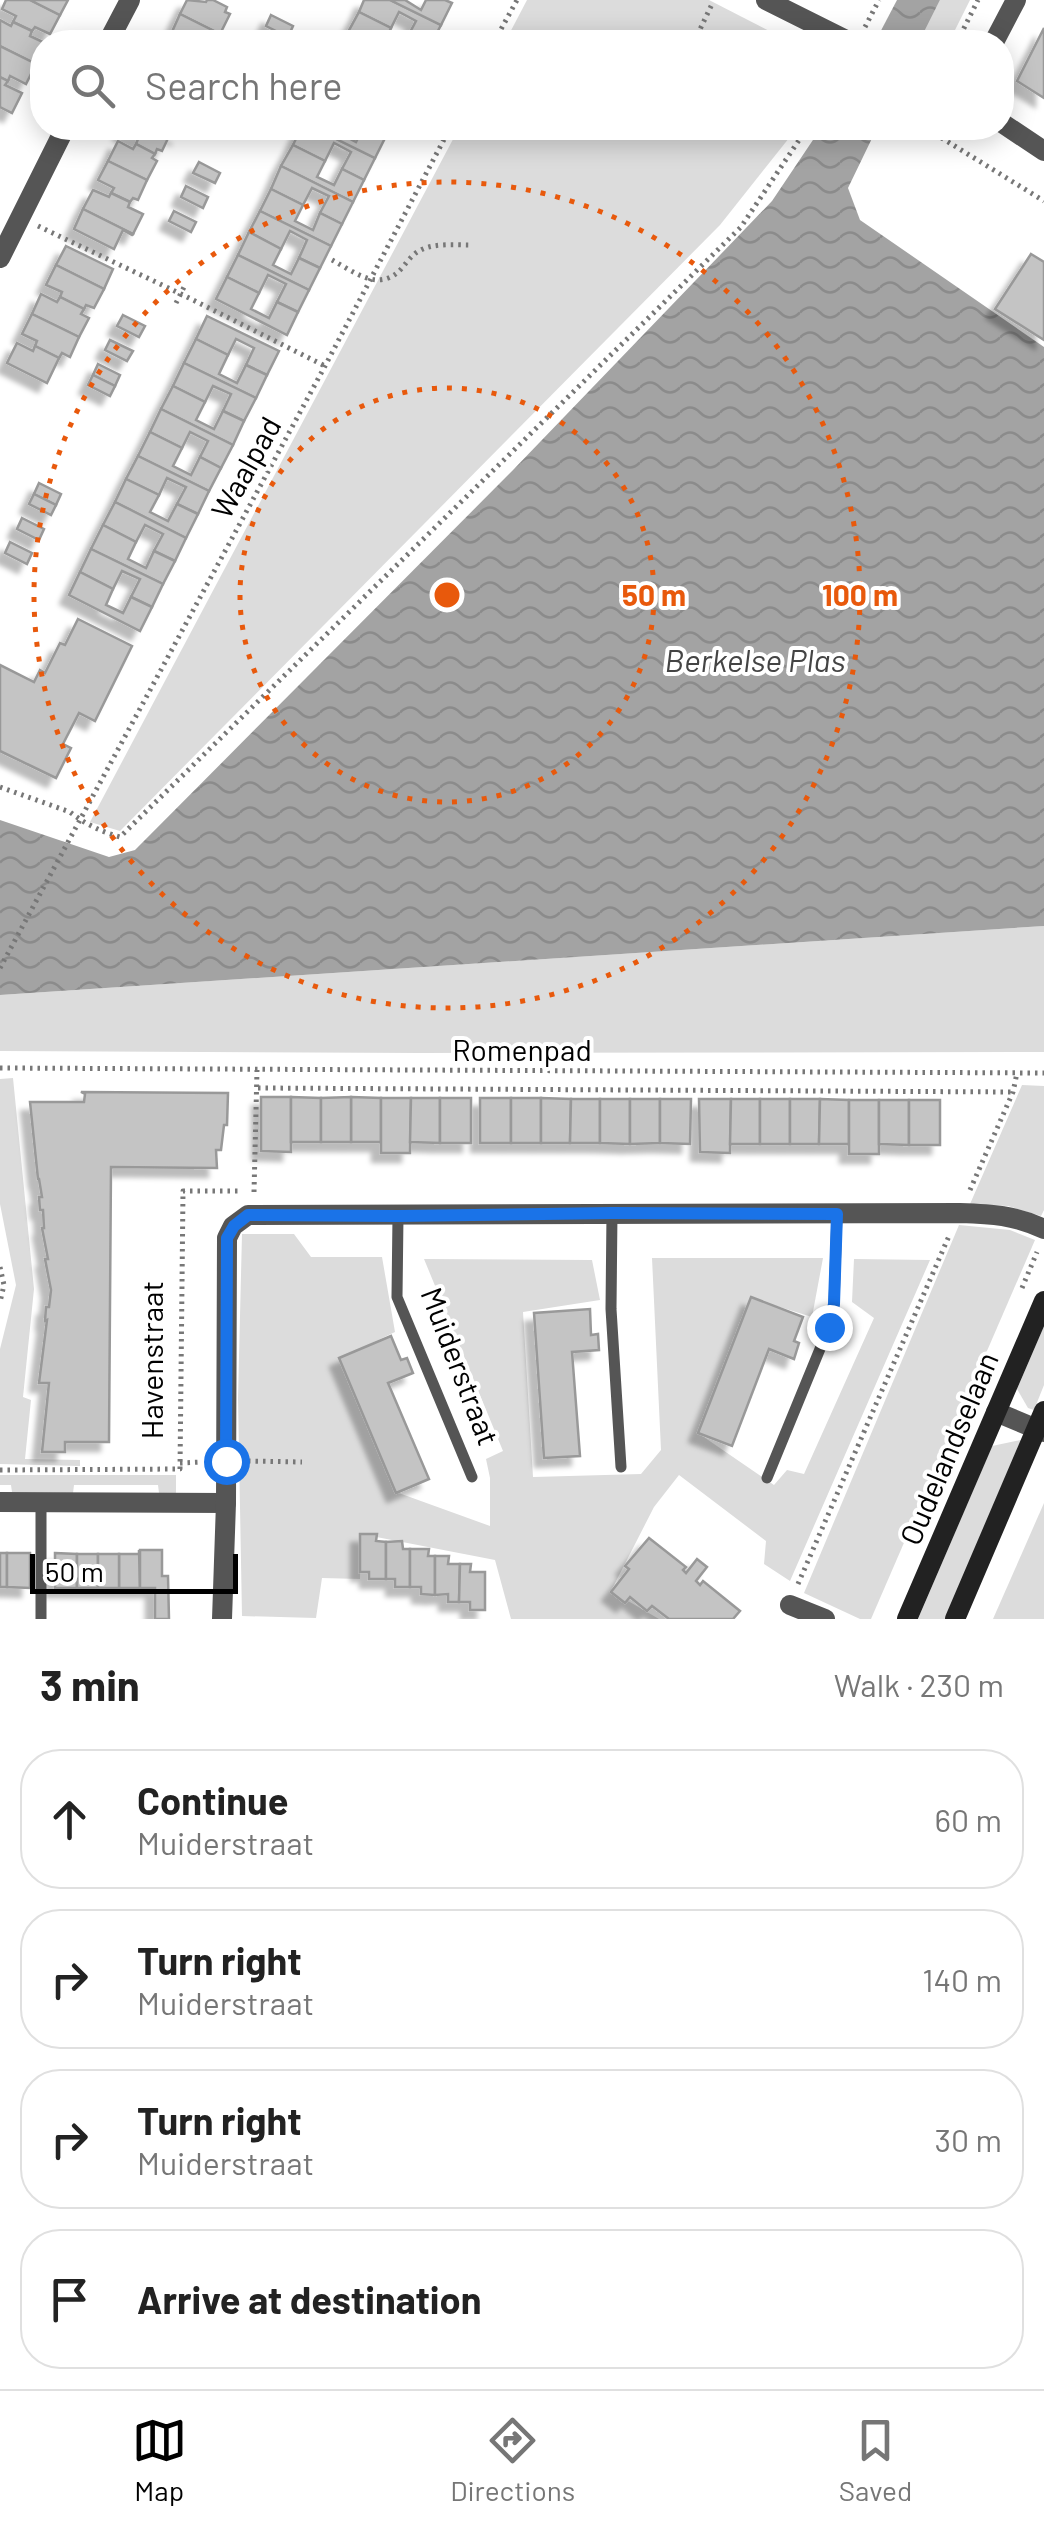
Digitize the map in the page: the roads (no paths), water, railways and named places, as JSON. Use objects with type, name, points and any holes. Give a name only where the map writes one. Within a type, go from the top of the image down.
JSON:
[{"type":"street","points":[[114,30],[130,0]]},
{"type":"street","points":[[766,0],[844,30]]},
{"type":"street","points":[[1000,30],[1016,0]]},
{"type":"street","points":[[1014,131],[1044,150]]},
{"type":"street","points":[[0,258],[59,140]]},
{"type":"street","points":[[222,1619],[227,1238],[248,1215],[960,1213],[1002,1214],[1044,1229]]},
{"type":"street","name":"Oudelandselaan","points":[[908,1619],[1044,1301]]},
{"type":"street","points":[[954,1619],[1042,1424],[996,1412]]},
{"type":"street","points":[[0,1502],[226,1503]]},
{"type":"street","points":[[790,1604],[825,1619]]},
{"type":"lane","points":[[612,1213],[611,1310],[622,1466]]},
{"type":"lane","points":[[767,1478],[829,1327],[834,1304],[837,1214]]},
{"type":"lane","name":"Muiderstraat","points":[[398,1216],[397,1297],[472,1477]]},
{"type":"lane","points":[[41,1502],[41,1619]]},
{"type":"water","points":[[897,0],[940,0],[925,30],[881,30]]},
{"type":"water","name":"Berkelse Plas","points":[[813,140],[871,140],[848,188],[860,220],[1044,347],[1044,926],[0,995],[0,820],[109,857],[135,850],[514,469],[772,201]]}]
